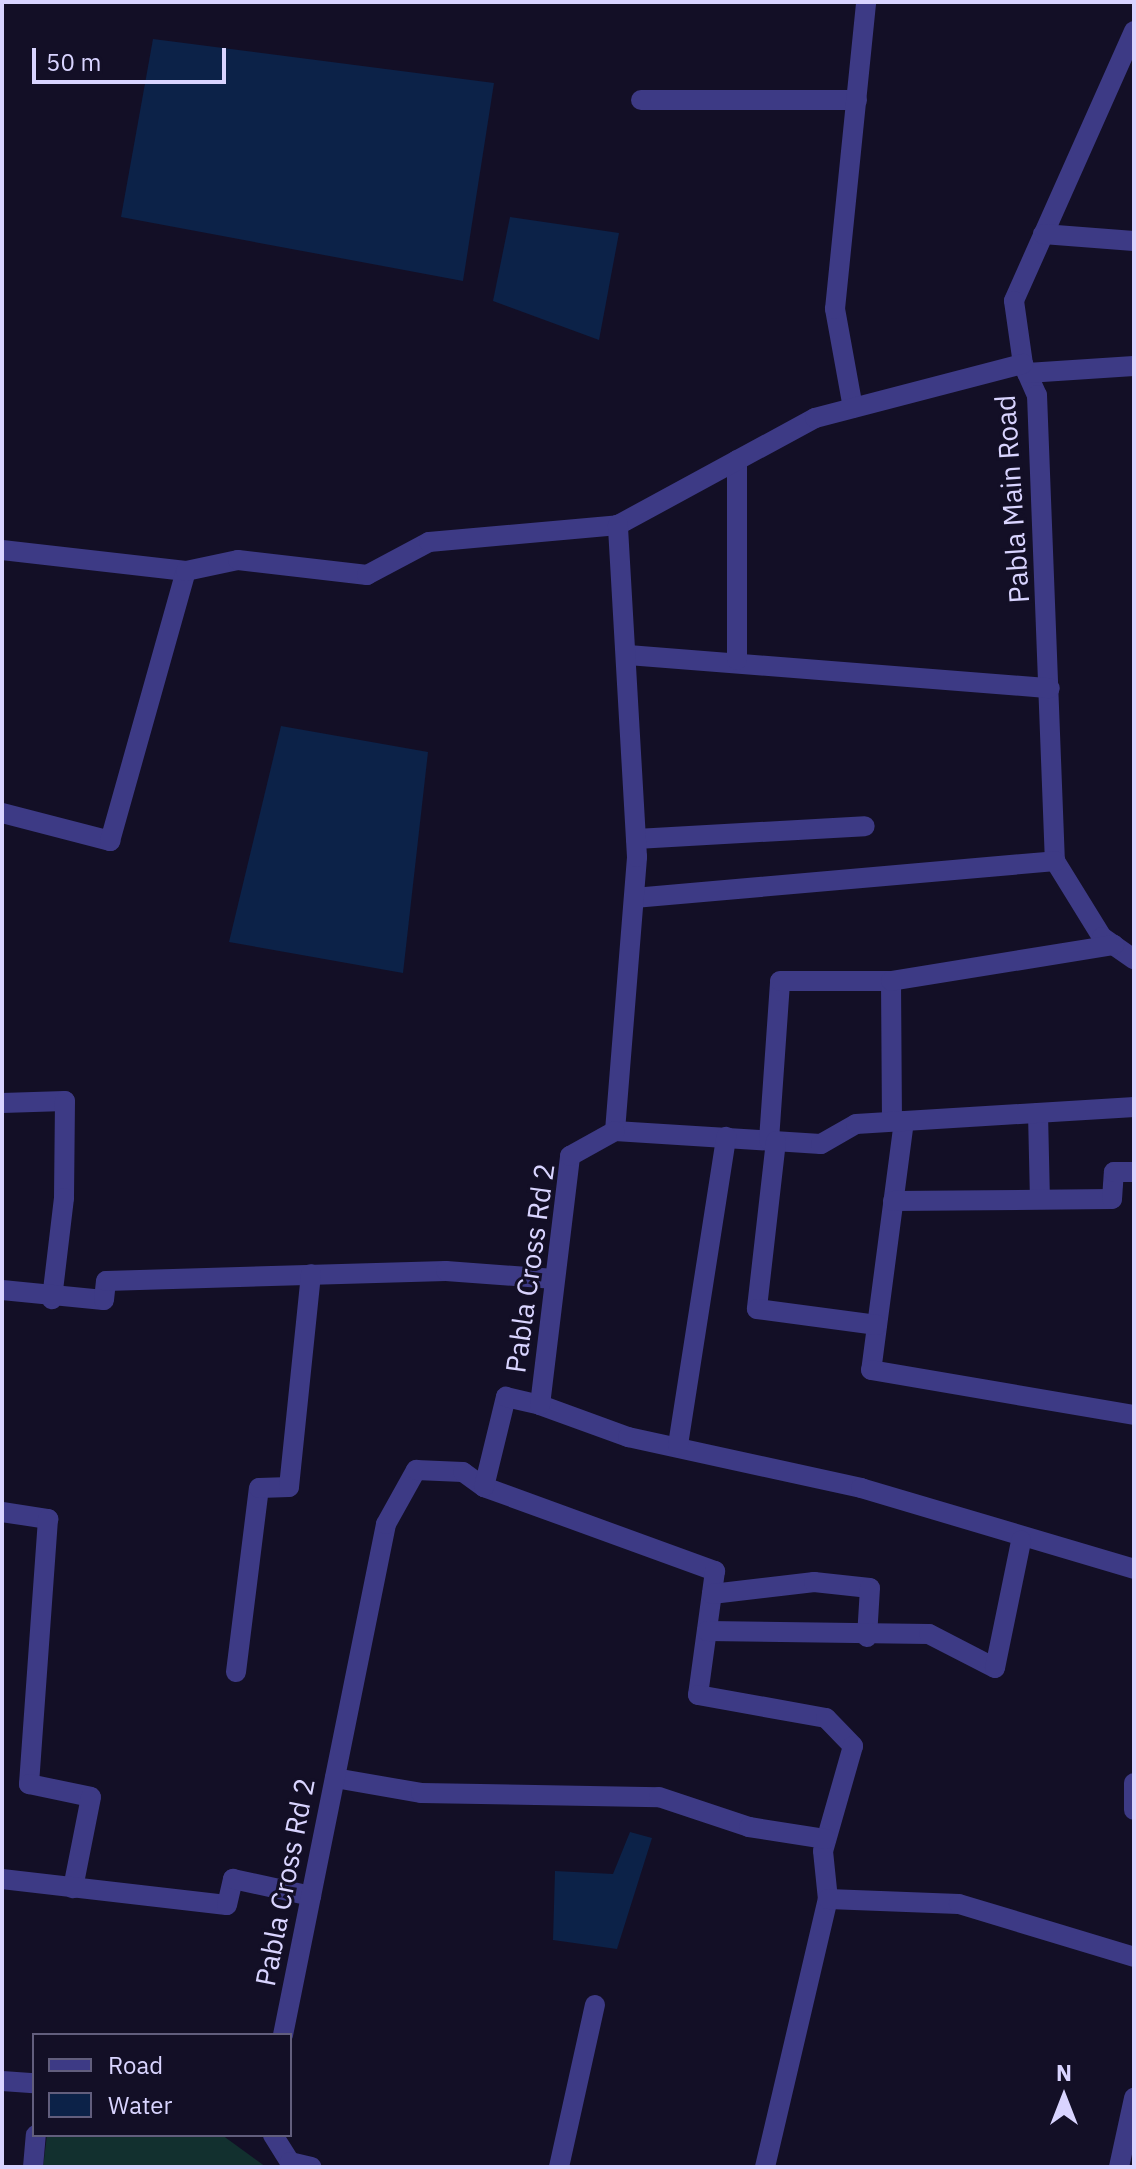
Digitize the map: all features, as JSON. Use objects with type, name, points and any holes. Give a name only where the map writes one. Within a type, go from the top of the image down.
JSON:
[{"type":"street","points":[[853,408],[835,309],[866,2]]},
{"type":"street","name":"Pabla Main Road","points":[[1055,861],[1041,442],[1014,301],[1134,31]]},
{"type":"street","points":[[641,100],[857,100]]},
{"type":"street","points":[[1043,234],[1134,241]]},
{"type":"street","points":[[2,550],[186,571],[238,560],[367,575],[429,542],[618,525],[815,418],[1025,368],[1134,366]]},
{"type":"street","points":[[737,460],[737,660]]},
{"type":"street","points":[[618,525],[628,655],[636,839],[615,1131],[821,1144],[856,1124],[1134,1107]]},
{"type":"street","points":[[2,813],[110,841],[186,571]]},
{"type":"street","points":[[628,655],[737,660],[1050,688]]},
{"type":"street","points":[[636,839],[865,826]]},
{"type":"street","points":[[634,898],[1055,861],[1114,945],[1134,959]]},
{"type":"street","points":[[877,1325],[757,1309],[772,1141],[780,981],[891,981],[1114,945]]},
{"type":"street","points":[[891,981],[898,1121],[893,1201],[871,1370],[1134,1415]]},
{"type":"street","points":[[2,1103],[65,1101],[64,1198],[52,1299]]},
{"type":"street","points":[[1038,1113],[1040,1199]]},
{"type":"street","name":"Pabla Cross Rd 2","points":[[283,2033],[386,1524],[416,1470],[463,1472],[484,1487],[506,1397],[540,1405],[570,1156],[615,1131]]},
{"type":"street","points":[[678,1445],[726,1137]]},
{"type":"street","points":[[893,1201],[1112,1199],[1114,1172],[1134,1172]]},
{"type":"street","points":[[2,1290],[52,1299],[104,1300],[106,1281],[446,1271],[555,1279]]},
{"type":"street","points":[[236,1672],[259,1488],[289,1487],[311,1274]]},
{"type":"street","points":[[540,1405],[628,1437],[678,1445],[861,1488],[1021,1541],[1134,1569]]},
{"type":"street","points":[[484,1487],[715,1571],[698,1695],[826,1718],[853,1746],[826,1839],[828,1899],[765,2167]]},
{"type":"street","points":[[2,1512],[48,1519],[29,1784],[91,1797],[73,1888]]},
{"type":"street","points":[[707,1631],[867,1637],[929,1634],[995,1668],[1021,1541]]},
{"type":"street","points":[[712,1594],[814,1582],[870,1588],[867,1637]]},
{"type":"street","points":[[335,1778],[421,1793],[659,1797],[749,1827],[826,1839]]},
{"type":"street","points":[[1134,1783],[1134,1810]]},
{"type":"street","points":[[2,1879],[227,1905],[233,1879],[311,1896]]},
{"type":"street","points":[[828,1899],[959,1904],[1134,1957]]},
{"type":"street","points":[[559,2167],[595,2005]]},
{"type":"street","points":[[2,2081],[32,2083]]},
{"type":"street","points":[[1119,2167],[1134,2098]]},
{"type":"street","points":[[33,2167],[36,2137]]},
{"type":"street","points":[[274,2137],[290,2162],[311,2167]]},
{"type":"green space","points":[[47,2137],[225,2137],[266,2167],[43,2167]]},
{"type":"water","points":[[153,39],[494,83],[463,281],[121,217]]},
{"type":"water","points":[[510,217],[619,233],[599,340],[493,301]]},
{"type":"water","points":[[281,726],[428,752],[403,973],[229,942]]},
{"type":"water","points":[[630,1832],[652,1838],[617,1949],[553,1940],[555,1871],[613,1874]]}]
